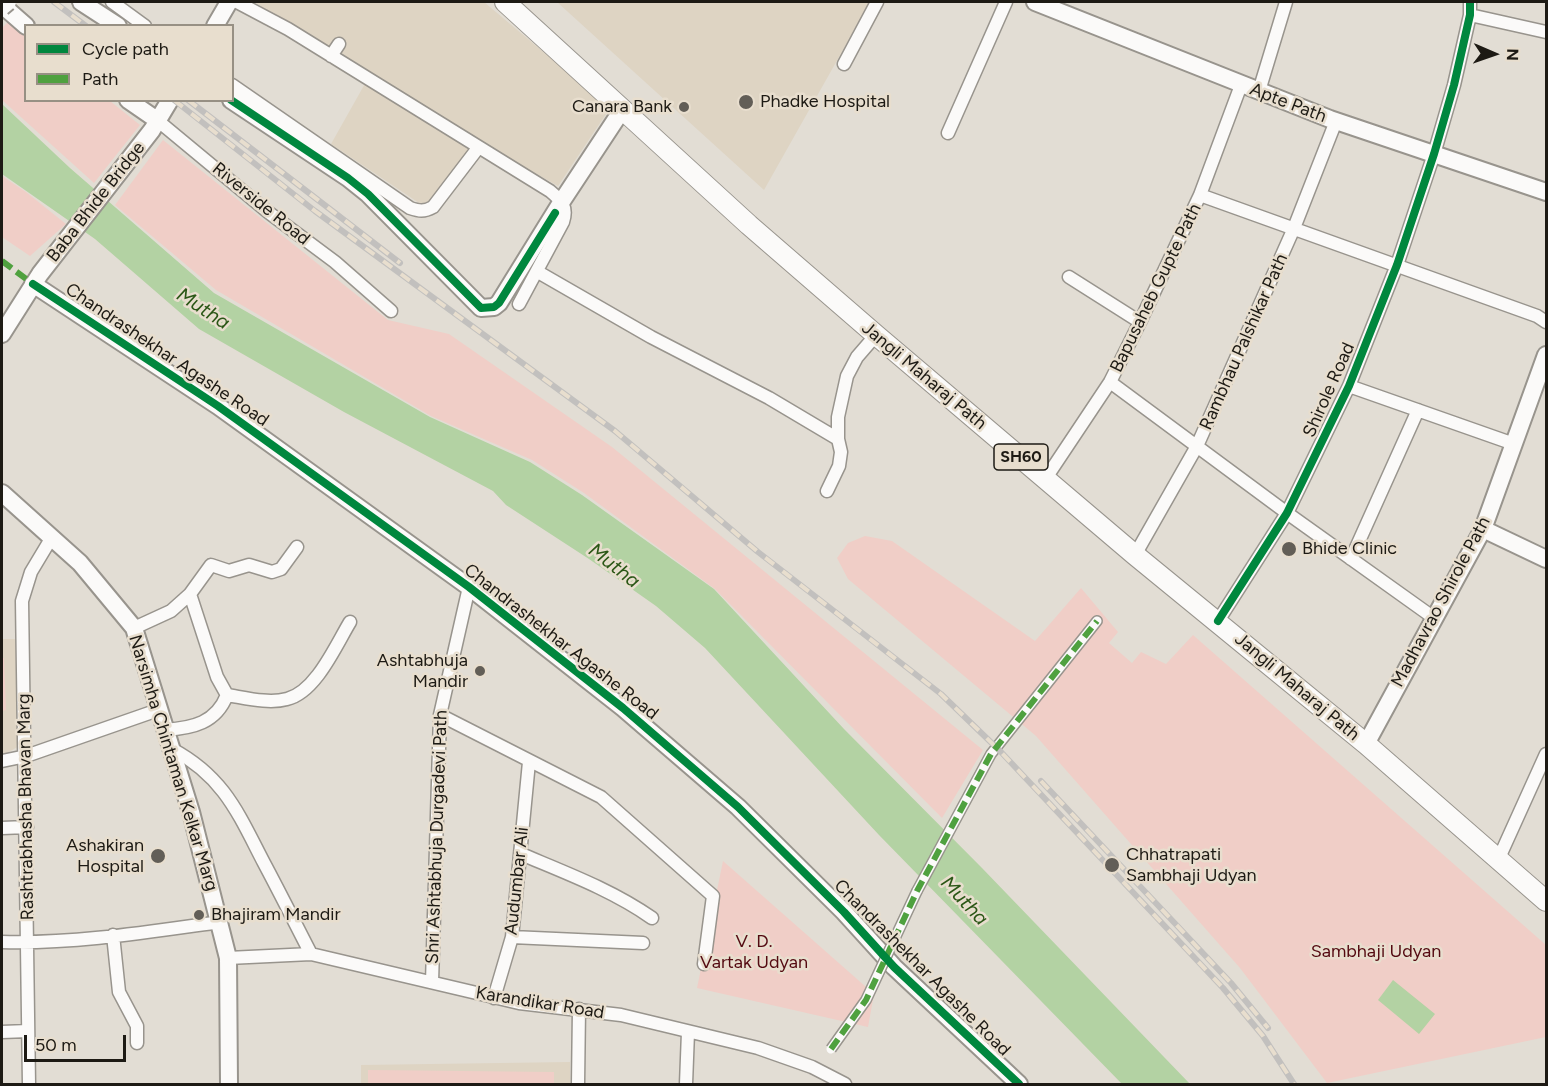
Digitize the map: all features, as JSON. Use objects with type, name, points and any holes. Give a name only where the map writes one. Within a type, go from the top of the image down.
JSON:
[{"type":"main road","name":"Jangli Maharaj Path","points":[[505,2],[749,225],[876,335],[1135,555],[1366,744],[1546,901]]},
{"type":"street","points":[[8,2],[2,6],[24,24]]},
{"type":"street","points":[[81,2],[115,24]]},
{"type":"street","points":[[112,2],[142,24]]},
{"type":"street","points":[[216,24],[229,2]]},
{"type":"street","points":[[237,2],[288,29],[550,191],[558,207],[566,214],[538,272],[519,304]]},
{"type":"street","points":[[844,64],[877,2]]},
{"type":"street","points":[[948,133],[1006,2]]},
{"type":"street","name":"Apte Path","points":[[1035,2],[1336,121],[1546,192]]},
{"type":"street","points":[[1259,91],[1286,2]]},
{"type":"street","name":"Shirole Road","points":[[1218,621],[1287,513],[1349,386],[1397,265],[1434,154],[1454,85],[1470,15],[1470,2]]},
{"type":"street","points":[[1470,15],[1546,32]]},
{"type":"street","points":[[331,56],[339,44]]},
{"type":"street","name":"Bapusaheb Gupte Path","points":[[1046,478],[1110,382],[1140,322],[1200,195],[1241,85]]},
{"type":"street","points":[[234,86],[410,208],[419,211],[433,207],[478,148]]},
{"type":"street","name":"Riverside Road","points":[[130,102],[155,125],[335,262],[391,311]]},
{"type":"street","name":"Baba Bhide Bridge","points":[[2,334],[36,279],[155,125],[169,102]]},
{"type":"street","points":[[234,102],[348,178],[368,194],[481,308],[494,307],[499,303],[558,207],[622,110]]},
{"type":"street","name":"Rambhau Palshikar Path","points":[[1135,555],[1197,446],[1294,228],[1336,121]]},
{"type":"street","points":[[1200,195],[1537,316],[1546,322]]},
{"type":"street","points":[[538,272],[651,337],[769,398],[838,439]]},
{"type":"street","points":[[1069,277],[1140,322]]},
{"type":"street","name":"Chandrashekhar Agashe Road","points":[[36,279],[218,406],[469,587],[623,708],[738,807],[844,912],[894,967],[1019,1084]]},
{"type":"street","points":[[827,491],[839,466],[841,452],[838,439],[838,417],[847,376],[857,357],[876,335]]},
{"type":"street","name":"Madhavrao Shirole Path","points":[[1366,744],[1483,529],[1546,355]]},
{"type":"street","points":[[1110,382],[1434,618]]},
{"type":"street","points":[[1349,386],[1514,444]]},
{"type":"street","points":[[1351,559],[1418,410]]},
{"type":"street","name":"Narsimha Chintaman Kelkar Marg","points":[[2,493],[80,563],[134,628],[172,750],[228,958],[229,1084]]},
{"type":"street","points":[[1483,529],[1546,559]]},
{"type":"street","name":"Rashtrabhasha Bhavan Marg","points":[[29,1084],[22,601],[31,572],[52,537]]},
{"type":"street","points":[[134,628],[171,611],[190,594],[211,565],[229,571],[249,565],[272,572],[281,568],[297,547]]},
{"type":"street","name":"Shri Ashtabhuja Durgadevi Path","points":[[432,982],[440,715],[469,587]]},
{"type":"street","points":[[190,594],[217,677],[227,695]]},
{"type":"street","points":[[831,1049],[866,1000],[916,891],[991,754],[1097,621]]},
{"type":"street","points":[[227,695],[270,701],[287,699],[298,694],[316,678],[350,622]]},
{"type":"street","points":[[165,730],[190,727],[216,715],[222,708],[227,695]]},
{"type":"street","points":[[2,761],[26,756],[158,710]]},
{"type":"street","points":[[440,715],[529,762],[601,796],[713,896],[704,964]]},
{"type":"street","points":[[172,750],[193,761],[209,775],[233,804],[311,954]]},
{"type":"street","points":[[1499,858],[1546,754]]},
{"type":"street","name":"Audumbar Ali","points":[[494,998],[512,937],[529,762]]},
{"type":"street","points":[[2,828],[27,827]]},
{"type":"street","points":[[521,854],[598,887],[652,918]]},
{"type":"street","points":[[2,942],[27,943],[220,922]]},
{"type":"street","points":[[113,935],[119,992],[136,1026],[137,1043]]},
{"type":"street","points":[[512,937],[643,942]]},
{"type":"street","name":"Karandikar Road","points":[[228,958],[311,954],[519,1003],[621,1015],[758,1048],[812,1067],[845,1084]]},
{"type":"street","points":[[578,1084],[579,1009]]},
{"type":"street","points":[[2,1032],[28,1031]]},
{"type":"street","points":[[686,1084],[688,1032]]},
{"type":"shaded area","points":[[254,2],[484,2],[610,108],[558,186],[478,141],[425,207],[331,144],[371,73]]},
{"type":"shaded area","points":[[557,2],[870,2],[764,190]]},
{"type":"shaded area","points":[[2,639],[20,639],[21,745],[7,753],[2,753]]},
{"type":"shaded area","points":[[570,1062],[570,1084],[361,1084],[361,1065]]},
{"type":"green space","points":[[10,20],[24,32],[24,102],[111,102],[140,125],[94,183],[2,100],[2,28]]},
{"type":"green space","points":[[163,140],[388,320],[449,334],[612,447],[983,750],[942,818],[715,589],[584,493],[532,460],[431,416],[216,290],[115,205]]},
{"type":"green space","points":[[2,176],[66,224],[30,256],[2,237]]},
{"type":"green space","name":"Sambhaji Udyan","points":[[865,536],[892,541],[1035,641],[1081,588],[1118,632],[1109,643],[1132,663],[1141,652],[1166,664],[1193,635],[1546,945],[1546,1037],[1327,1083],[1240,968],[1036,736],[848,579],[837,558],[848,543]]},
{"type":"green space","points":[[2,658],[4,658],[6,710],[2,711]]},
{"type":"green space","name":"V. D. Vartak Udyan","points":[[723,861],[874,994],[868,1027],[697,988]]},
{"type":"green space","points":[[368,1070],[554,1072],[554,1084],[368,1084]]},
{"type":"water","name":"Mutha","points":[[2,104],[70,168],[214,293],[430,417],[530,462],[582,495],[714,589],[844,729],[982,868],[1190,1084],[1122,1084],[879,835],[705,648],[656,606],[506,505],[493,491],[344,412],[199,329],[95,239],[2,174]]},
{"type":"water","points":[[1393,980],[1435,1014],[1419,1034],[1378,1000]]},
{"type":"railway","points":[[54,2],[83,24]]},
{"type":"railway","points":[[177,102],[315,211],[615,431],[758,552],[941,694],[1001,752],[1223,988],[1263,1036],[1294,1084]]},
{"type":"railway","points":[[191,102],[400,263]]},
{"type":"railway","points":[[1041,781],[1231,983],[1268,1028]]},
{"type":"marked path","points":[[2,261],[33,284]]},
{"type":"marked path","points":[[831,1049],[866,1000],[917,891],[991,754],[1097,621]]},
{"type":"cycle path","points":[[1218,621],[1287,513],[1349,386],[1397,265],[1434,154],[1454,85],[1470,15],[1470,2]]},
{"type":"cycle path","points":[[234,102],[348,178],[368,194],[481,308],[494,307],[499,303],[555,213]]},
{"type":"cycle path","points":[[33,284],[218,406],[469,587],[623,708],[738,807],[844,912],[894,967],[1019,1084]]},
{"type":"place","name":"Phadke Hospital","points":[[746,102]]},
{"type":"place","name":"Canara Bank","points":[[684,107]]},
{"type":"place","name":"Bhide Clinic","points":[[1289,549]]},
{"type":"place","name":"Ashtabhuja Mandir","points":[[480,671]]},
{"type":"place","name":"Ashakiran Hospital","points":[[158,856]]},
{"type":"place","name":"Chhatrapati Sambhaji Udyan","points":[[1112,865]]},
{"type":"place","name":"Bhajiram Mandir","points":[[199,915]]}]
